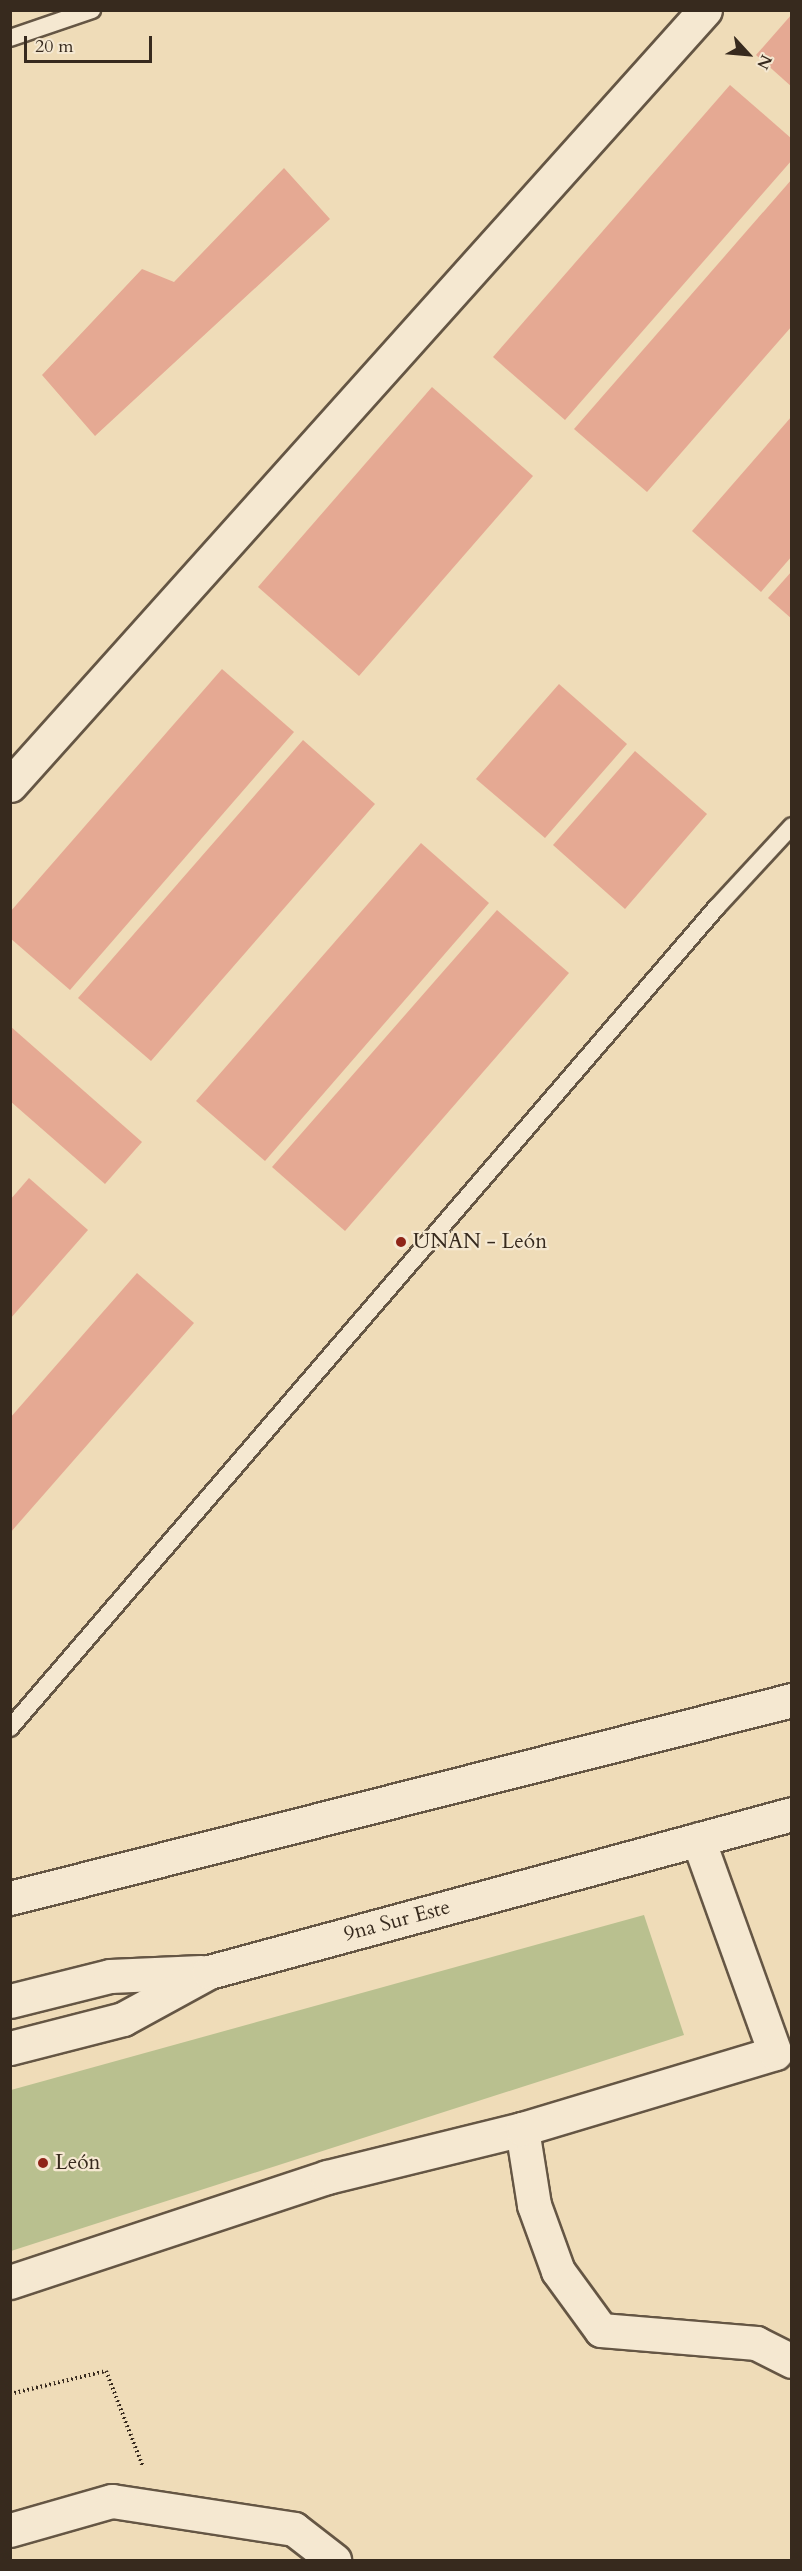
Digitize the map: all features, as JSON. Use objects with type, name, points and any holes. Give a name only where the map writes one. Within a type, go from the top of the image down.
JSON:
[{"type":"street","points":[[10,785],[705,10]]},
{"type":"street","points":[[10,1898],[792,1700]]},
{"type":"street","name":"9na Sur Este","points":[[10,2048],[123,2019],[209,1972],[792,1814]]},
{"type":"street","points":[[10,2282],[327,2177],[522,2129],[783,2051],[698,1839]]},
{"type":"street","points":[[10,2001],[110,1976],[209,1972]]},
{"type":"street","points":[[522,2129],[534,2205],[558,2271],[601,2330],[756,2343],[792,2361]]},
{"type":"street","points":[[10,2530],[112,2500],[294,2529],[333,2560]]},
{"type":"lane","points":[[10,38],[92,10]]},
{"type":"lane","points":[[10,1728],[717,907],[792,826]]},
{"type":"path","points":[[10,2394],[106,2371],[159,2507]]},
{"type":"green space","points":[[644,1915],[684,2035],[11,2251],[11,2090]]},
{"type":"building","points":[[792,14],[792,87],[756,55]]},
{"type":"building","points":[[730,85],[792,139],[792,160],[565,420],[493,357]]},
{"type":"building","points":[[284,168],[330,219],[95,436],[42,375],[142,269],[174,282]]},
{"type":"building","points":[[792,179],[792,326],[647,492],[574,429]]},
{"type":"building","points":[[432,387],[533,476],[359,676],[258,587]]},
{"type":"building","points":[[792,416],[792,556],[761,592],[692,531]]},
{"type":"building","points":[[792,571],[792,619],[768,598]]},
{"type":"building","points":[[222,669],[294,732],[70,990],[10,938],[10,912]]},
{"type":"building","points":[[559,684],[627,744],[545,838],[476,779]]},
{"type":"building","points":[[303,740],[375,804],[151,1061],[78,998]]},
{"type":"building","points":[[635,751],[707,814],[625,909],[553,845]]},
{"type":"building","points":[[421,843],[489,903],[265,1161],[196,1101]]},
{"type":"building","points":[[497,910],[569,973],[345,1231],[272,1167]]},
{"type":"building","points":[[10,1026],[142,1142],[105,1184],[10,1101]]},
{"type":"building","points":[[29,1178],[88,1230],[10,1319],[10,1200]]},
{"type":"building","points":[[137,1273],[194,1323],[10,1533],[10,1418]]},
{"type":"place","name":"UNAN - León","points":[[401,1242]]},
{"type":"place","name":"León","points":[[43,2163]]}]
